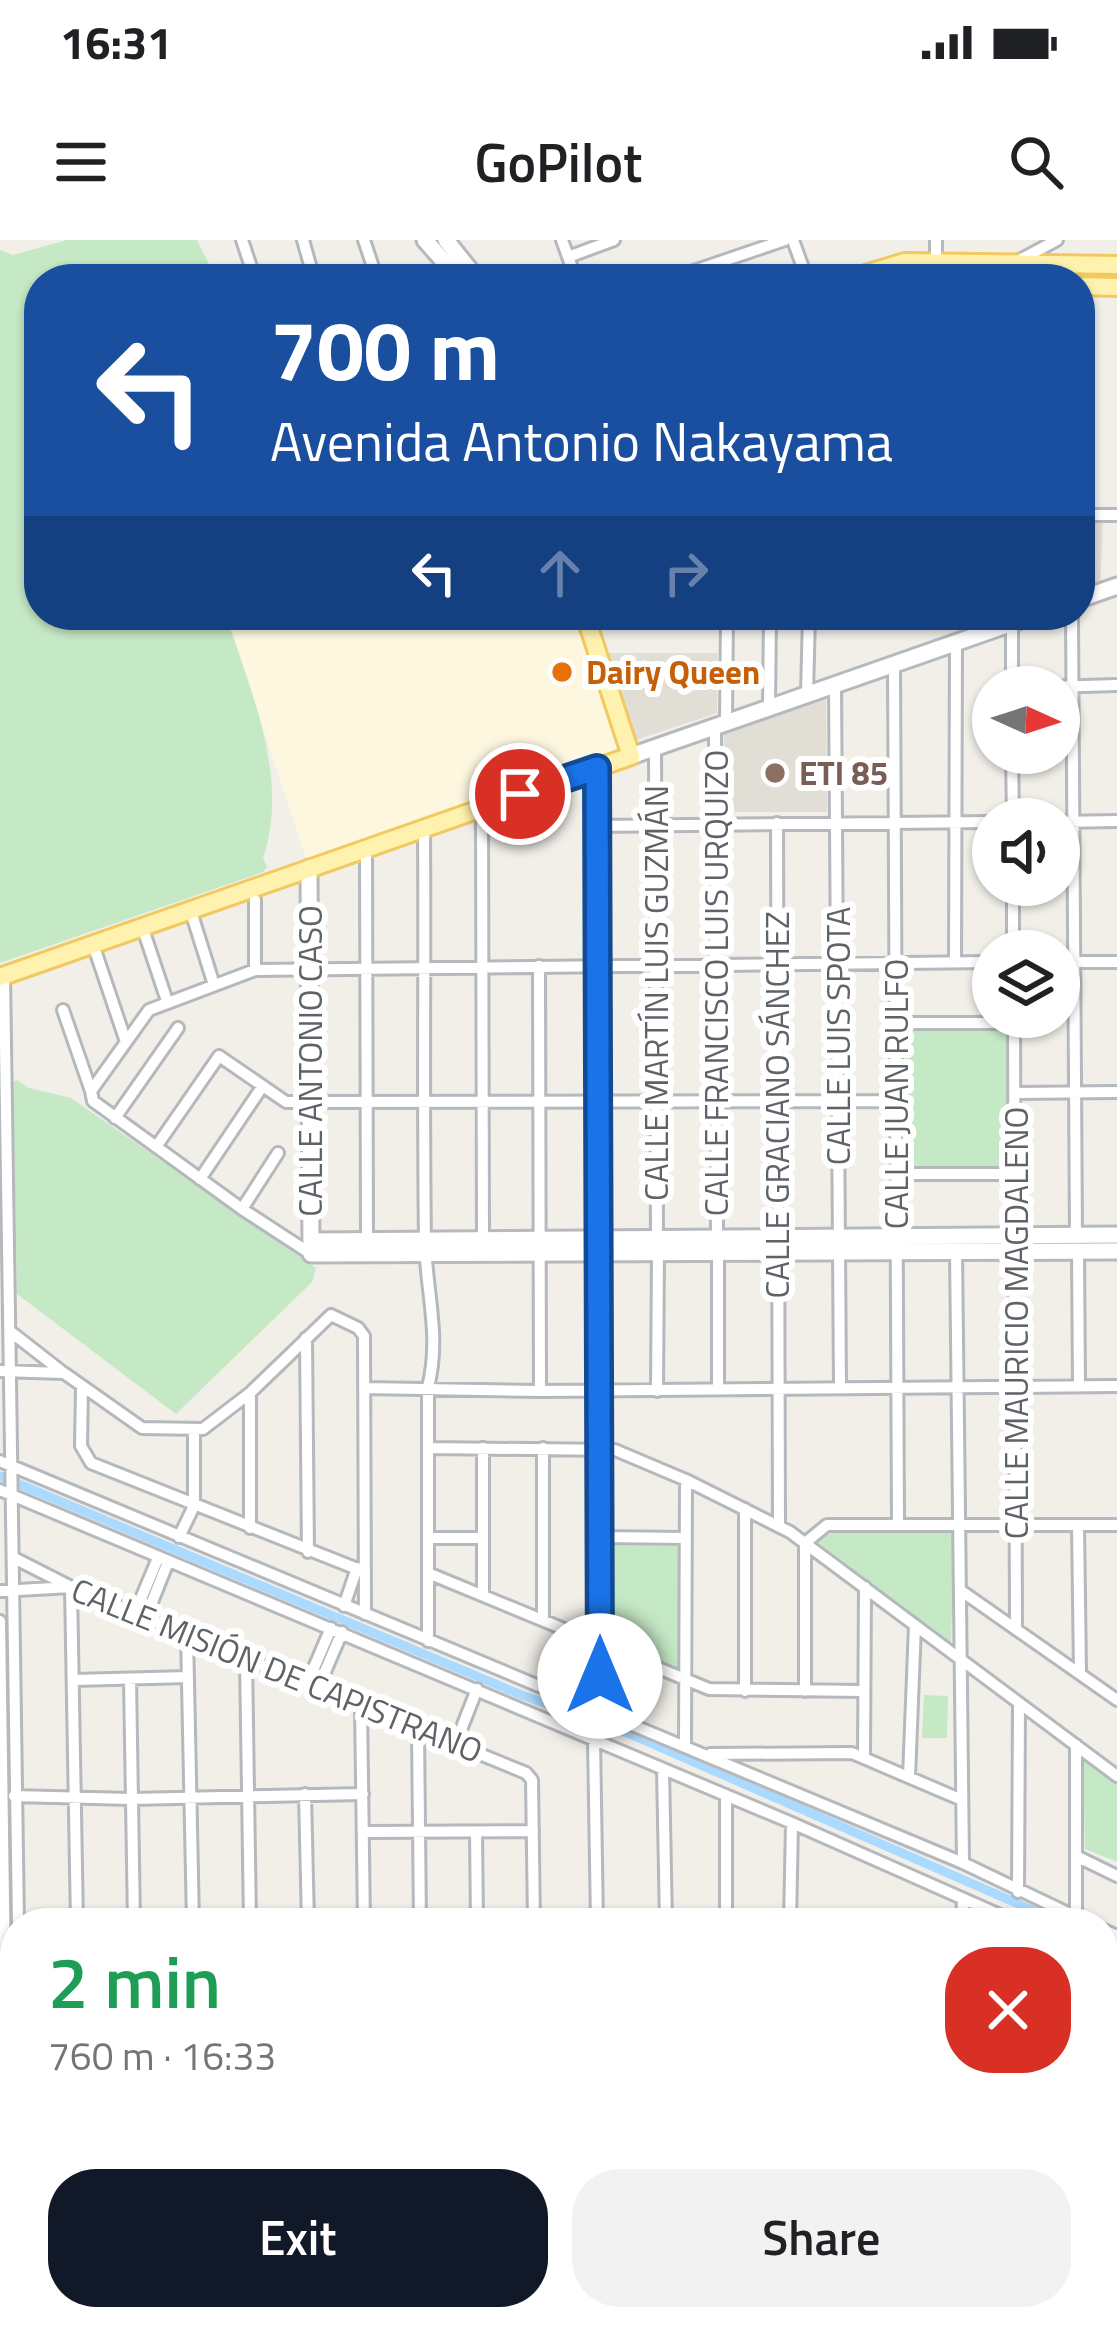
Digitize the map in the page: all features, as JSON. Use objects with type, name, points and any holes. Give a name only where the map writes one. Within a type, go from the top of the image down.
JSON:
[{"type":"main road","points":[[898,264],[970,264]]},
{"type":"main road","points":[[2,976],[631,756],[591,630]]},
{"type":"street","points":[[425,240],[446,264]]},
{"type":"street","points":[[446,240],[465,264]]},
{"type":"street","points":[[562,240],[571,264]]},
{"type":"street","points":[[568,257],[614,240]]},
{"type":"street","points":[[716,264],[789,240]]},
{"type":"street","points":[[936,240],[936,261]]},
{"type":"street","points":[[1009,264],[1058,240]]},
{"type":"street","points":[[720,724],[727,630]]},
{"type":"street","points":[[769,708],[770,630]]},
{"type":"street","points":[[807,694],[808,630]]},
{"type":"street","points":[[631,756],[956,643],[978,630]]},
{"type":"street","points":[[1012,630],[1012,666]]},
{"type":"street","points":[[1072,630],[1072,666]]},
{"type":"street","points":[[955,962],[956,643]]},
{"type":"street","name":"CALLE JUAN RULFO","points":[[894,664],[898,1523]]},
{"type":"street","name":"CALLE LUIS SPOTA","points":[[835,685],[839,1388]]},
{"type":"street","points":[[1080,686],[1117,686]]},
{"type":"street","name":"CALLE FRANCISCO LUIS URQUIZO","points":[[718,1387],[715,822],[720,724]]},
{"type":"street","name":"CALLE MARTÍN LUIS GUZMÁN","points":[[656,747],[658,1390]]},
{"type":"street","points":[[597,768],[599,1709]]},
{"type":"street","points":[[482,806],[484,1247]]},
{"type":"street","points":[[1080,822],[1117,821]]},
{"type":"street","points":[[595,826],[972,822]]},
{"type":"street","name":"CALLE GRACIANO SÁNCHEZ","points":[[777,823],[779,1525]]},
{"type":"street","points":[[424,826],[425,1247],[435,1324],[428,1387],[428,1641]]},
{"type":"street","points":[[366,847],[367,1241]]},
{"type":"street","name":"CALLE ANTONIO CASO","points":[[306,1247],[309,868]]},
{"type":"street","points":[[254,900],[256,970]]},
{"type":"street","points":[[193,918],[214,985]]},
{"type":"street","points":[[145,935],[167,1001]]},
{"type":"street","points":[[96,953],[126,1042]]},
{"type":"street","points":[[92,1096],[149,1010],[256,970],[972,962]]},
{"type":"street","points":[[1080,962],[1117,962]]},
{"type":"street","points":[[539,966],[540,1391]]},
{"type":"street","points":[[2,976],[18,1908]]},
{"type":"street","points":[[63,1010],[92,1096],[115,1118],[242,1209],[306,1247],[1016,1245],[1077,1243],[1117,1234]]},
{"type":"street","points":[[896,1023],[972,1021]]},
{"type":"street","points":[[115,1118],[178,1028]]},
{"type":"street","name":"CALLE MAURICIO MAGDALENO","points":[[1014,1038],[1016,1629]]},
{"type":"street","points":[[1074,1038],[1079,1386]]},
{"type":"street","points":[[156,1147],[219,1056],[286,1102],[896,1101]]},
{"type":"street","points":[[200,1178],[262,1088]]},
{"type":"street","points":[[1015,1093],[1117,1092]]},
{"type":"street","points":[[242,1209],[278,1154]]},
{"type":"street","points":[[897,1174],[1016,1174]]},
{"type":"street","points":[[306,1247],[367,1241],[425,1247]]},
{"type":"street","points":[[1077,1243],[1117,1251]]},
{"type":"street","points":[[897,1245],[956,1251],[1016,1245]]},
{"type":"street","points":[[956,1251],[962,1863]]},
{"type":"street","points":[[11,1332],[142,1427],[194,1430],[215,1424],[331,1315],[358,1328],[364,1336],[364,1614]]},
{"type":"street","points":[[306,1338],[308,1552]]},
{"type":"street","points":[[6,1371],[64,1373]]},
{"type":"street","points":[[364,1388],[1117,1386]]},
{"type":"street","points":[[82,1387],[84,1457],[91,1463],[361,1570]]},
{"type":"street","points":[[250,1393],[250,1528]]},
{"type":"street","points":[[179,1537],[194,1506],[194,1430]]},
{"type":"street","points":[[428,1448],[600,1449],[628,1454],[686,1480],[806,1543],[1117,1776]]},
{"type":"street","points":[[483,1448],[483,1595]]},
{"type":"street","points":[[543,1448],[543,1620]]},
{"type":"street","points":[[0,1461],[14,1471],[599,1709],[962,1863],[1055,1908]]},
{"type":"street","points":[[685,1746],[686,1480]]},
{"type":"street","points":[[9,1492],[984,1908]]},
{"type":"street","points":[[745,1509],[745,1691]]},
{"type":"street","points":[[805,1691],[806,1543],[827,1525],[1117,1525]]},
{"type":"street","points":[[1078,1525],[1080,1672]]},
{"type":"street","points":[[428,1538],[483,1538]]},
{"type":"street","points":[[600,1538],[686,1538]]},
{"type":"street","name":"CALLE MISIÓN DE CAPISTRANO","points":[[14,1558],[71,1587],[526,1773],[532,1787],[533,1831]]},
{"type":"street","points":[[140,1615],[163,1560]]},
{"type":"street","points":[[344,1606],[361,1570]]},
{"type":"street","points":[[428,1573],[709,1689],[864,1691]]},
{"type":"street","points":[[0,1591],[71,1587],[77,1908]]},
{"type":"street","points":[[863,1758],[865,1587]]},
{"type":"street","points":[[960,1589],[1117,1700]]},
{"type":"street","points":[[0,1621],[5,1908]]},
{"type":"street","points":[[909,1777],[915,1625]]},
{"type":"street","points":[[313,1686],[337,1630]]},
{"type":"street","points":[[188,1634],[193,1908]]},
{"type":"street","points":[[246,1658],[250,1908]]},
{"type":"street","points":[[74,1680],[188,1677]]},
{"type":"street","points":[[130,1679],[134,1908]]},
{"type":"street","points":[[455,1745],[477,1689]]},
{"type":"street","points":[[1018,1704],[1018,1892]]},
{"type":"street","points":[[361,1706],[364,1908]]},
{"type":"street","points":[[418,1729],[420,1908]]},
{"type":"street","points":[[594,1739],[597,1908]]},
{"type":"street","points":[[1076,1745],[1076,1908]]},
{"type":"street","points":[[700,1754],[841,1752],[962,1800]]},
{"type":"street","points":[[663,1769],[666,1908]]},
{"type":"street","points":[[2,1791],[18,1797],[131,1799],[362,1794]]},
{"type":"street","points":[[305,1794],[308,1908]]},
{"type":"street","points":[[725,1795],[726,1908]]},
{"type":"street","points":[[790,1908],[791,1823]]},
{"type":"street","points":[[363,1832],[533,1831],[534,1908]]},
{"type":"street","points":[[476,1832],[477,1908]]},
{"type":"street","points":[[1076,1856],[1117,1876]]},
{"type":"street","points":[[963,1899],[963,1908]]},
{"type":"shaded area","points":[[1095,520],[1103,520],[1100,587],[1095,588]]},
{"type":"shaded area","points":[[231,630],[591,630],[631,756],[309,868]]},
{"type":"shaded area","points":[[608,653],[718,653],[717,713],[636,740]]},
{"type":"shaded area","name":"ETI 85","points":[[826,696],[827,812],[724,812],[724,734]]},
{"type":"green space","points":[[67,240],[197,240],[209,264],[24,264],[24,630],[231,630],[264,736],[272,797],[263,872],[0,963],[0,250],[13,255]]},
{"type":"green space","points":[[972,1026],[972,1038],[1011,1038],[1012,1168],[903,1169],[903,1027]]},
{"type":"green space","points":[[13,1082],[29,1088],[71,1098],[316,1268],[312,1282],[176,1414],[17,1294]]},
{"type":"green space","points":[[954,1531],[951,1644],[816,1541],[834,1532]]},
{"type":"green space","points":[[603,1545],[681,1546],[679,1678],[604,1643]]},
{"type":"green space","points":[[924,1695],[948,1696],[947,1738],[922,1738]]},
{"type":"green space","points":[[1083,1754],[1117,1779],[1117,1862],[1085,1849]]},
{"type":"waterway","points":[[0,1476],[519,1694],[625,1732],[1028,1908]]},
{"type":"place","name":"Dairy Queen","points":[[562,672]]},
{"type":"place","name":"ETI 85","points":[[775,773]]},
{"type":"route","points":[[520,794],[597,768],[600,1676]]}]
